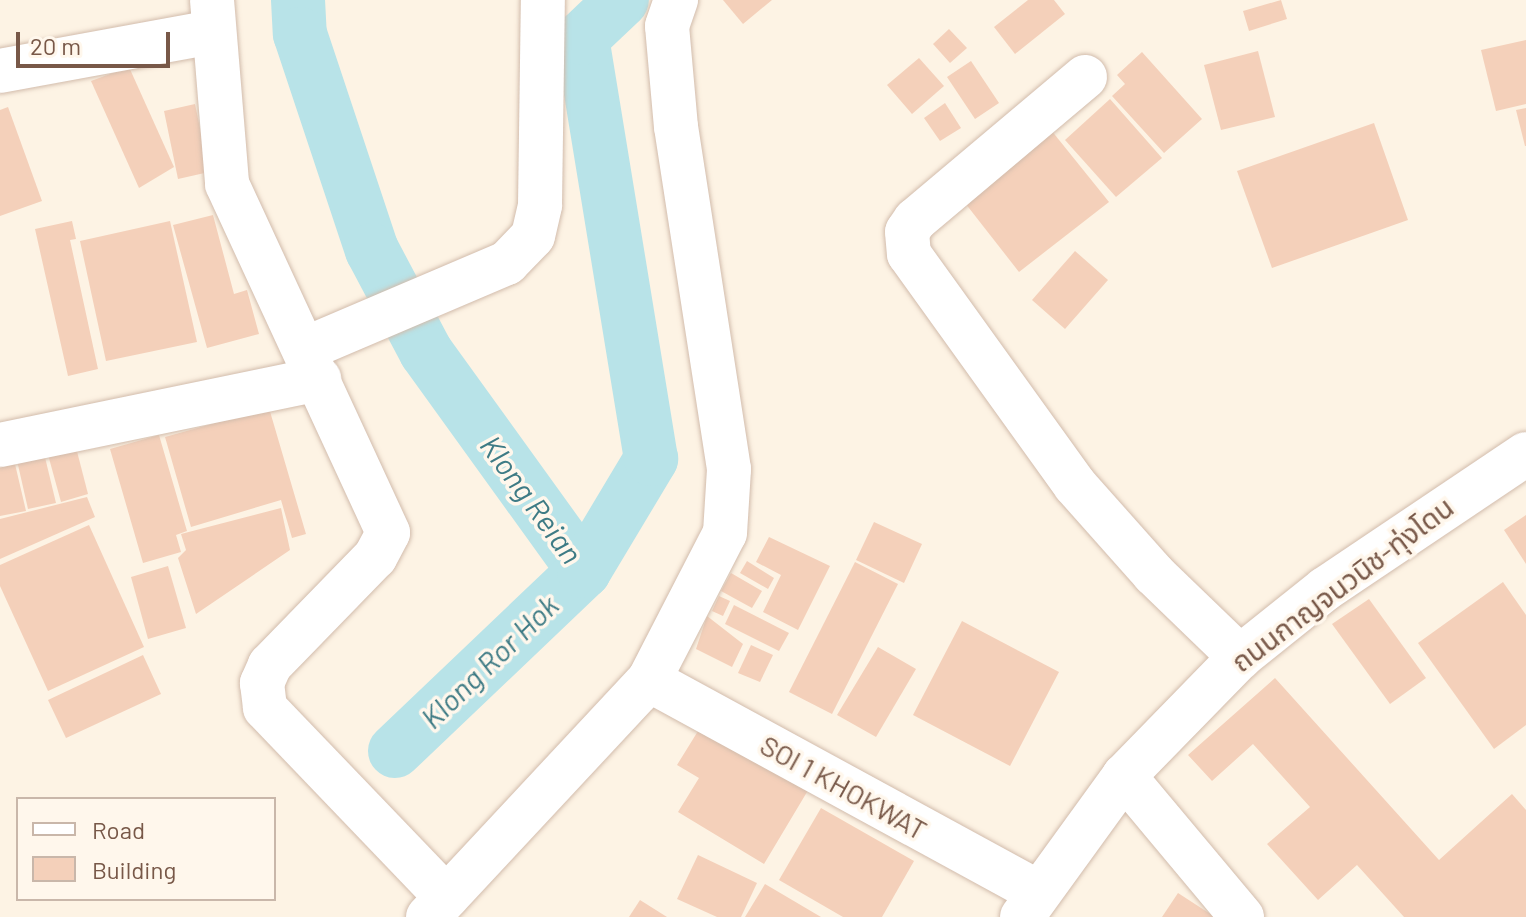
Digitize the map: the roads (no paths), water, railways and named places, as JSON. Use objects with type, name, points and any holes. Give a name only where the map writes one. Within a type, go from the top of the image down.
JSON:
[{"type":"street","points":[[0,445],[312,364],[387,315],[507,263],[533,236],[540,205],[543,0]]},
{"type":"street","points":[[0,71],[212,16],[227,184],[388,533],[375,557],[270,665],[262,683],[265,708],[437,907],[649,680],[725,533],[730,503],[720,397],[676,127],[667,26],[676,0]]},
{"type":"street","points":[[1085,77],[915,220],[907,232],[909,254],[1075,485],[1154,574],[1240,657]]},
{"type":"street","name":"ถนนกาญจนวนิช-ทุ่งโดน","points":[[1030,905],[1124,776],[1240,657],[1325,589],[1526,454]]},
{"type":"street","name":"SOI 1 KHOKWAT","points":[[649,680],[1030,905]]},
{"type":"street","points":[[1124,776],[1242,917]]},
{"type":"waterway","name":"Klong Reian","points":[[298,0],[300,34],[372,250],[426,352],[584,571]]},
{"type":"waterway","name":"Klong Reian","points":[[395,751],[584,571],[651,459],[582,38],[622,0]]},
{"type":"water label","name":"Klong Ror Hok","points":[[489,661]]}]
